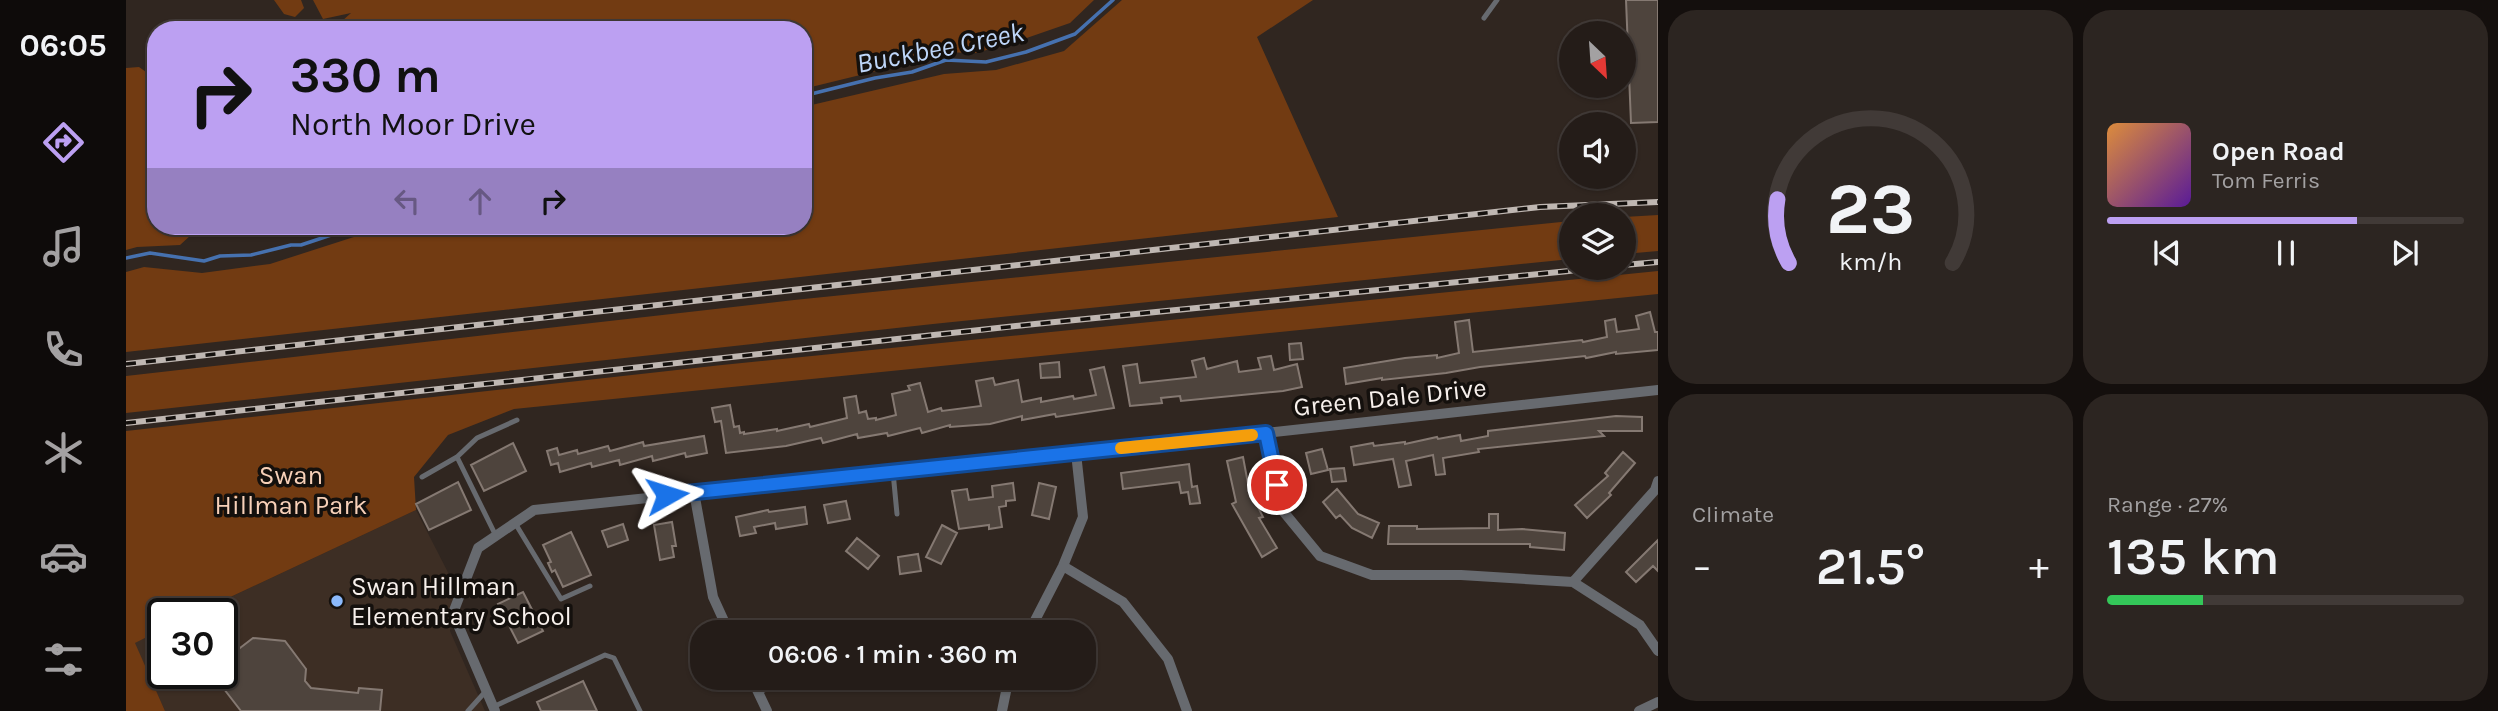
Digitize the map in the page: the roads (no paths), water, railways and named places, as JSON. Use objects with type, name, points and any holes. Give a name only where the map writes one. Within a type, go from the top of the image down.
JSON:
[{"type":"street","name":"Green Dale Drive","points":[[494,709],[453,613],[478,548],[534,510],[1658,390]]},
{"type":"street","points":[[1266,433],[1283,511],[1320,556],[1372,575],[1461,575],[1573,582],[1640,625],[1658,651]]},
{"type":"street","points":[[1036,620],[1063,566],[1083,517],[1076,453]]},
{"type":"street","points":[[1573,582],[1655,490],[1658,481]]},
{"type":"street","points":[[694,492],[713,597],[724,620]]},
{"type":"street","points":[[1063,566],[1123,602],[1168,659],[1187,711]]},
{"type":"street","points":[[757,690],[767,711]]},
{"type":"street","points":[[1002,711],[1006,690]]},
{"type":"street","points":[[1639,711],[1658,702]]},
{"type":"lane","points":[[1484,18],[1497,0]]},
{"type":"lane","points":[[422,477],[457,457],[477,438],[517,420]]},
{"type":"lane","points":[[457,457],[496,536]]},
{"type":"lane","points":[[893,472],[897,513]]},
{"type":"lane","points":[[514,523],[561,599],[590,586]]},
{"type":"lane","points":[[494,709],[605,655],[614,658],[640,711]]},
{"type":"lane","points":[[758,693],[764,690]]},
{"type":"lane","points":[[468,711],[486,691]]},
{"type":"waterway","name":"Buckbee Creek","points":[[812,94],[912,72],[946,60],[986,62],[1026,52],[1075,34],[1113,0]]},
{"type":"waterway","name":"Buckbee Creek","points":[[126,258],[150,253],[204,261],[220,256],[251,255],[301,245],[331,235]]},
{"type":"railway","points":[[126,364],[1540,207],[1658,202]]},
{"type":"railway","points":[[1636,264],[1658,262]]},
{"type":"railway","points":[[126,423],[1035,324],[1559,272]]},
{"type":"place","name":"Swan Hillman Elementary School","points":[[337,601]]},
{"type":"park label","name":"Swan Hillman Park","points":[[291,490]]}]
